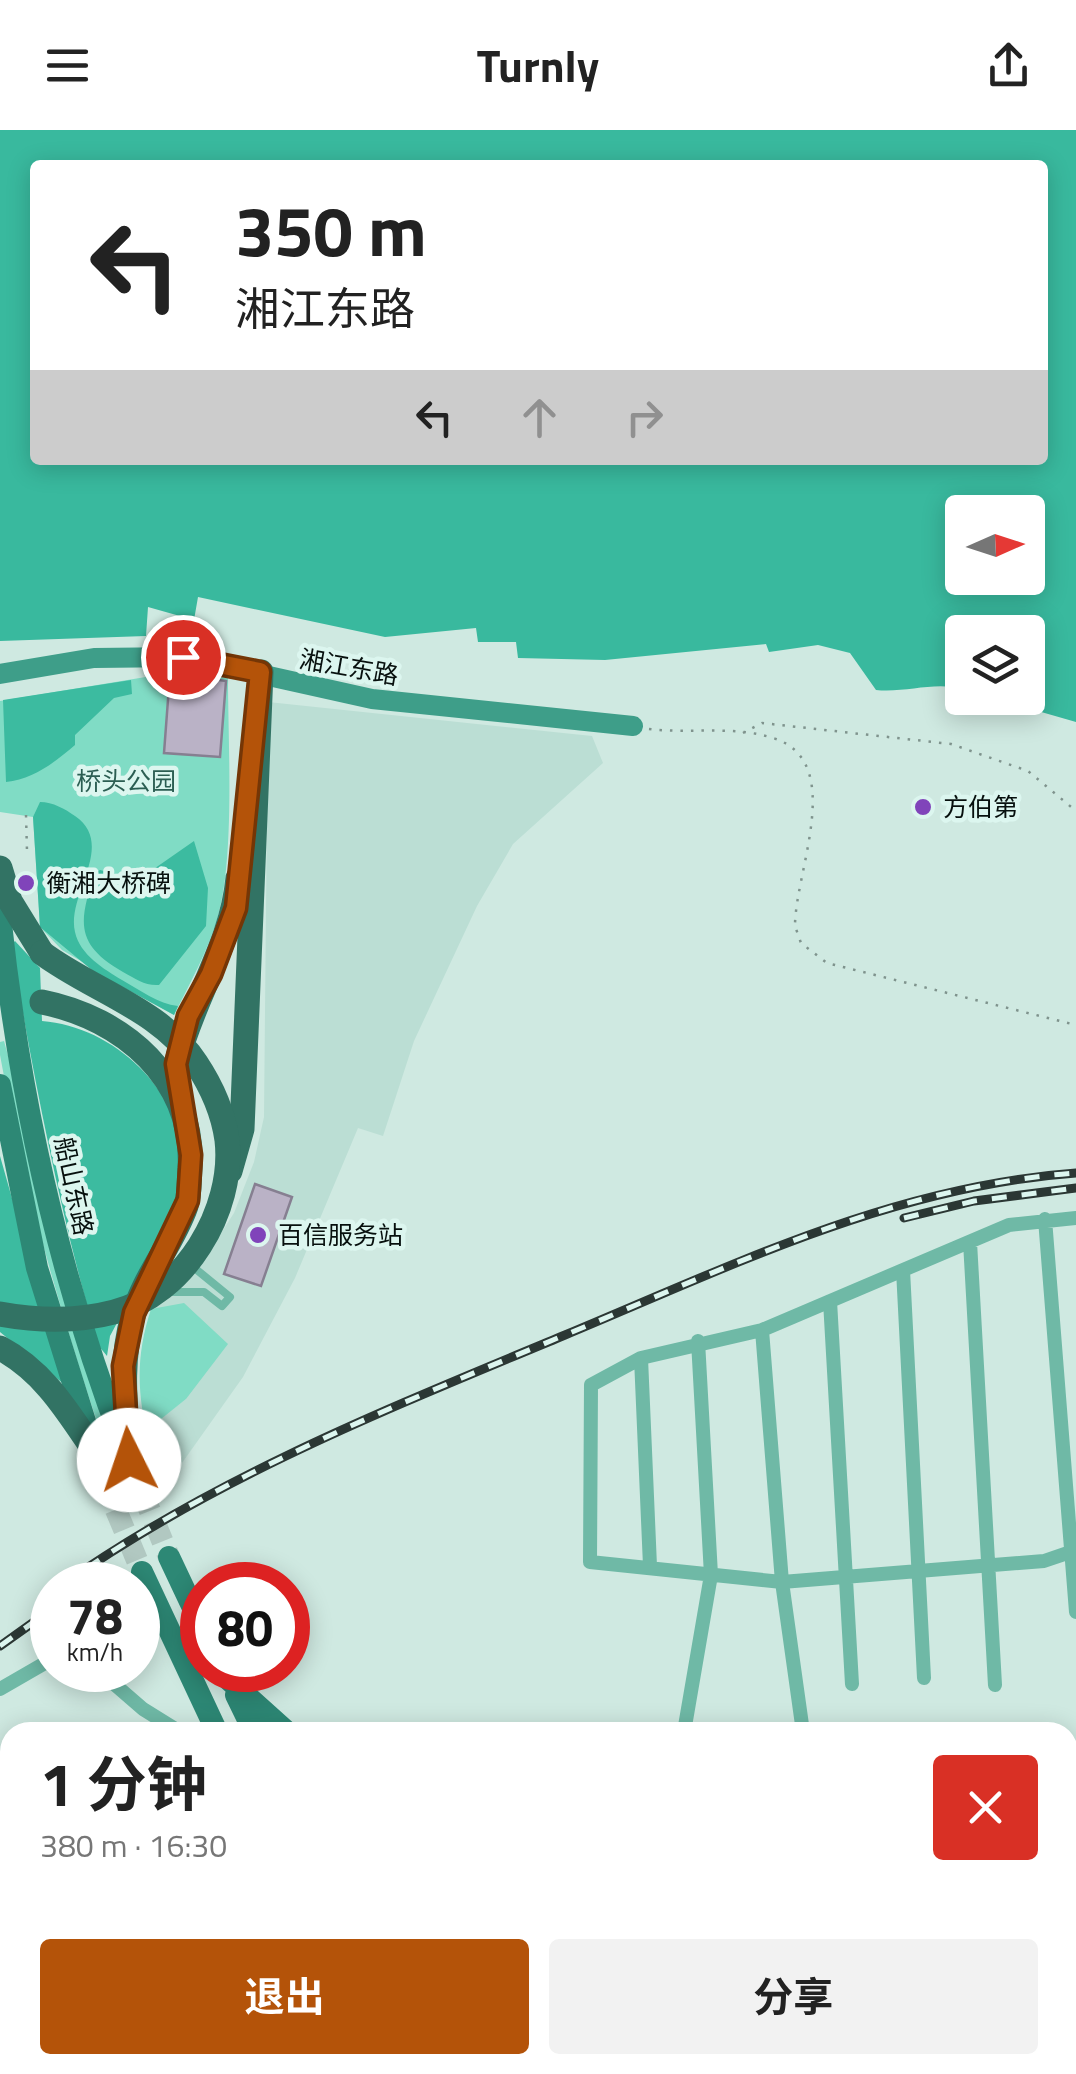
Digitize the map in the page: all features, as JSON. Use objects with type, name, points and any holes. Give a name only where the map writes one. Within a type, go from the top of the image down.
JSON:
[{"type":"highway","points":[[0,1314],[62,1320],[117,1312],[164,1287],[194,1255],[222,1200],[242,1129],[260,672]]},
{"type":"highway","points":[[129,1460],[123,1366],[134,1313],[188,1200],[191,1155],[176,1064],[188,1016],[211,974],[236,908],[259,718]]},
{"type":"highway","points":[[0,868],[10,901],[42,953],[154,1019],[194,1058],[217,1098],[228,1142],[222,1200]]},
{"type":"highway","points":[[42,1002],[80,1009],[119,1032],[168,1077],[185,1116]]},
{"type":"highway","points":[[0,1348],[26,1362],[55,1393],[93,1449]]},
{"type":"main road","name":"船山东路","points":[[0,916],[7,986],[53,1226],[96,1374],[129,1460]]},
{"type":"main road","points":[[0,1085],[38,1268],[103,1478]]},
{"type":"main road","points":[[169,1558],[180,1581]]},
{"type":"main road","points":[[160,1610],[213,1722]]},
{"type":"main road","points":[[234,1692],[249,1722]]},
{"type":"main road","points":[[244,1692],[276,1722]]},
{"type":"street","name":"湘江东路","points":[[0,674],[94,658],[183,657],[372,698],[633,726]]},
{"type":"street","points":[[1074,1551],[1044,1561],[782,1582],[590,1562],[591,1385],[641,1358],[698,1341],[762,1330],[1009,1225],[1076,1218]]},
{"type":"street","points":[[1045,1219],[1076,1612]]},
{"type":"street","points":[[970,1242],[995,1685]]},
{"type":"street","points":[[903,1270],[924,1678]]},
{"type":"street","points":[[830,1301],[852,1684]]},
{"type":"street","points":[[762,1330],[782,1582],[803,1722]]},
{"type":"street","points":[[686,1722],[711,1574],[698,1341]]},
{"type":"street","points":[[641,1358],[650,1566]]},
{"type":"street","points":[[0,1690],[30,1672]]},
{"type":"street","points":[[123,1692],[164,1722]]},
{"type":"lane","points":[[134,1313],[154,1296],[179,1290],[204,1292],[222,1306],[230,1297],[196,1272],[176,1232]]},
{"type":"path","points":[[742,733],[762,723],[951,744],[1028,770],[1076,811]]},
{"type":"path","points":[[633,726],[771,738],[793,747],[806,762],[814,806],[794,926],[812,955],[827,964],[1076,1025]]},
{"type":"path","points":[[26,815],[28,851]]},
{"type":"shaded area","points":[[0,130],[1076,130],[1076,722],[1045,713],[1045,615],[945,615],[945,687],[876,690],[850,653],[818,645],[769,652],[766,644],[605,660],[518,658],[516,642],[478,642],[476,628],[385,637],[198,597],[194,620],[148,607],[146,636],[0,641]]},
{"type":"shaded area","points":[[131,680],[132,694],[114,698],[75,735],[75,745],[35,773],[6,782],[3,700]]},
{"type":"shaded area","points":[[268,702],[592,736],[603,763],[513,844],[477,906],[414,1041],[383,1136],[358,1128],[295,1278],[243,1377],[182,1463],[155,1423],[186,1399],[151,1309],[210,1250],[234,1213],[254,1162],[264,1117]]},
{"type":"shaded area","points":[[40,802],[75,816],[87,828],[91,841],[91,855],[74,917],[82,948],[122,980],[156,1000],[178,1006],[174,1015],[93,971],[40,927],[33,817]]},
{"type":"shaded area","points":[[194,841],[208,888],[206,926],[159,985],[145,983],[107,962],[88,941],[84,918],[95,873],[100,870],[138,880]]},
{"type":"shaded area","points":[[15,941],[40,968],[42,1021],[73,1027],[103,1040],[130,1059],[153,1082],[170,1110],[181,1140],[184,1172],[177,1205],[110,1336],[107,1356],[98,1345],[60,1196],[11,945]]},
{"type":"shaded area","points":[[0,1156],[65,1385],[0,1332]]},
{"type":"green space","name":"桥头公园","points":[[170,673],[228,678],[229,831],[223,891],[204,954],[174,1015],[62,950],[40,927],[33,817],[0,812],[0,701]]},
{"type":"green space","points":[[4,1041],[121,1464],[113,1469],[63,1316],[35,1213],[0,1055],[0,1042]]},
{"type":"green space","points":[[184,1303],[228,1344],[186,1399],[156,1423],[162,1439],[150,1446],[140,1377],[146,1327],[151,1309]]},
{"type":"building","points":[[170,673],[226,681],[220,757],[164,753]]},
{"type":"building","name":"百信服务站","points":[[255,1184],[292,1197],[261,1286],[224,1274]]},
{"type":"tunnel","points":[[129,1460],[169,1557]]},
{"type":"tunnel","points":[[103,1479],[138,1562]]},
{"type":"railway","points":[[97,1562],[181,1510],[306,1446],[751,1257],[814,1233],[942,1194],[1076,1173]]},
{"type":"railway","points":[[904,1218],[974,1201],[1076,1188]]},
{"type":"railway","points":[[0,1646],[30,1625]]},
{"type":"place","name":"方伯第","points":[[923,807]]},
{"type":"place","name":"衡湘大桥碑","points":[[26,883]]},
{"type":"place","name":"百信服务站","points":[[258,1235]]},
{"type":"route","points":[[129,1460],[123,1366],[134,1313],[188,1200],[191,1155],[176,1064],[188,1016],[211,974],[236,908],[246,799],[259,718],[260,672],[183,657]]}]
